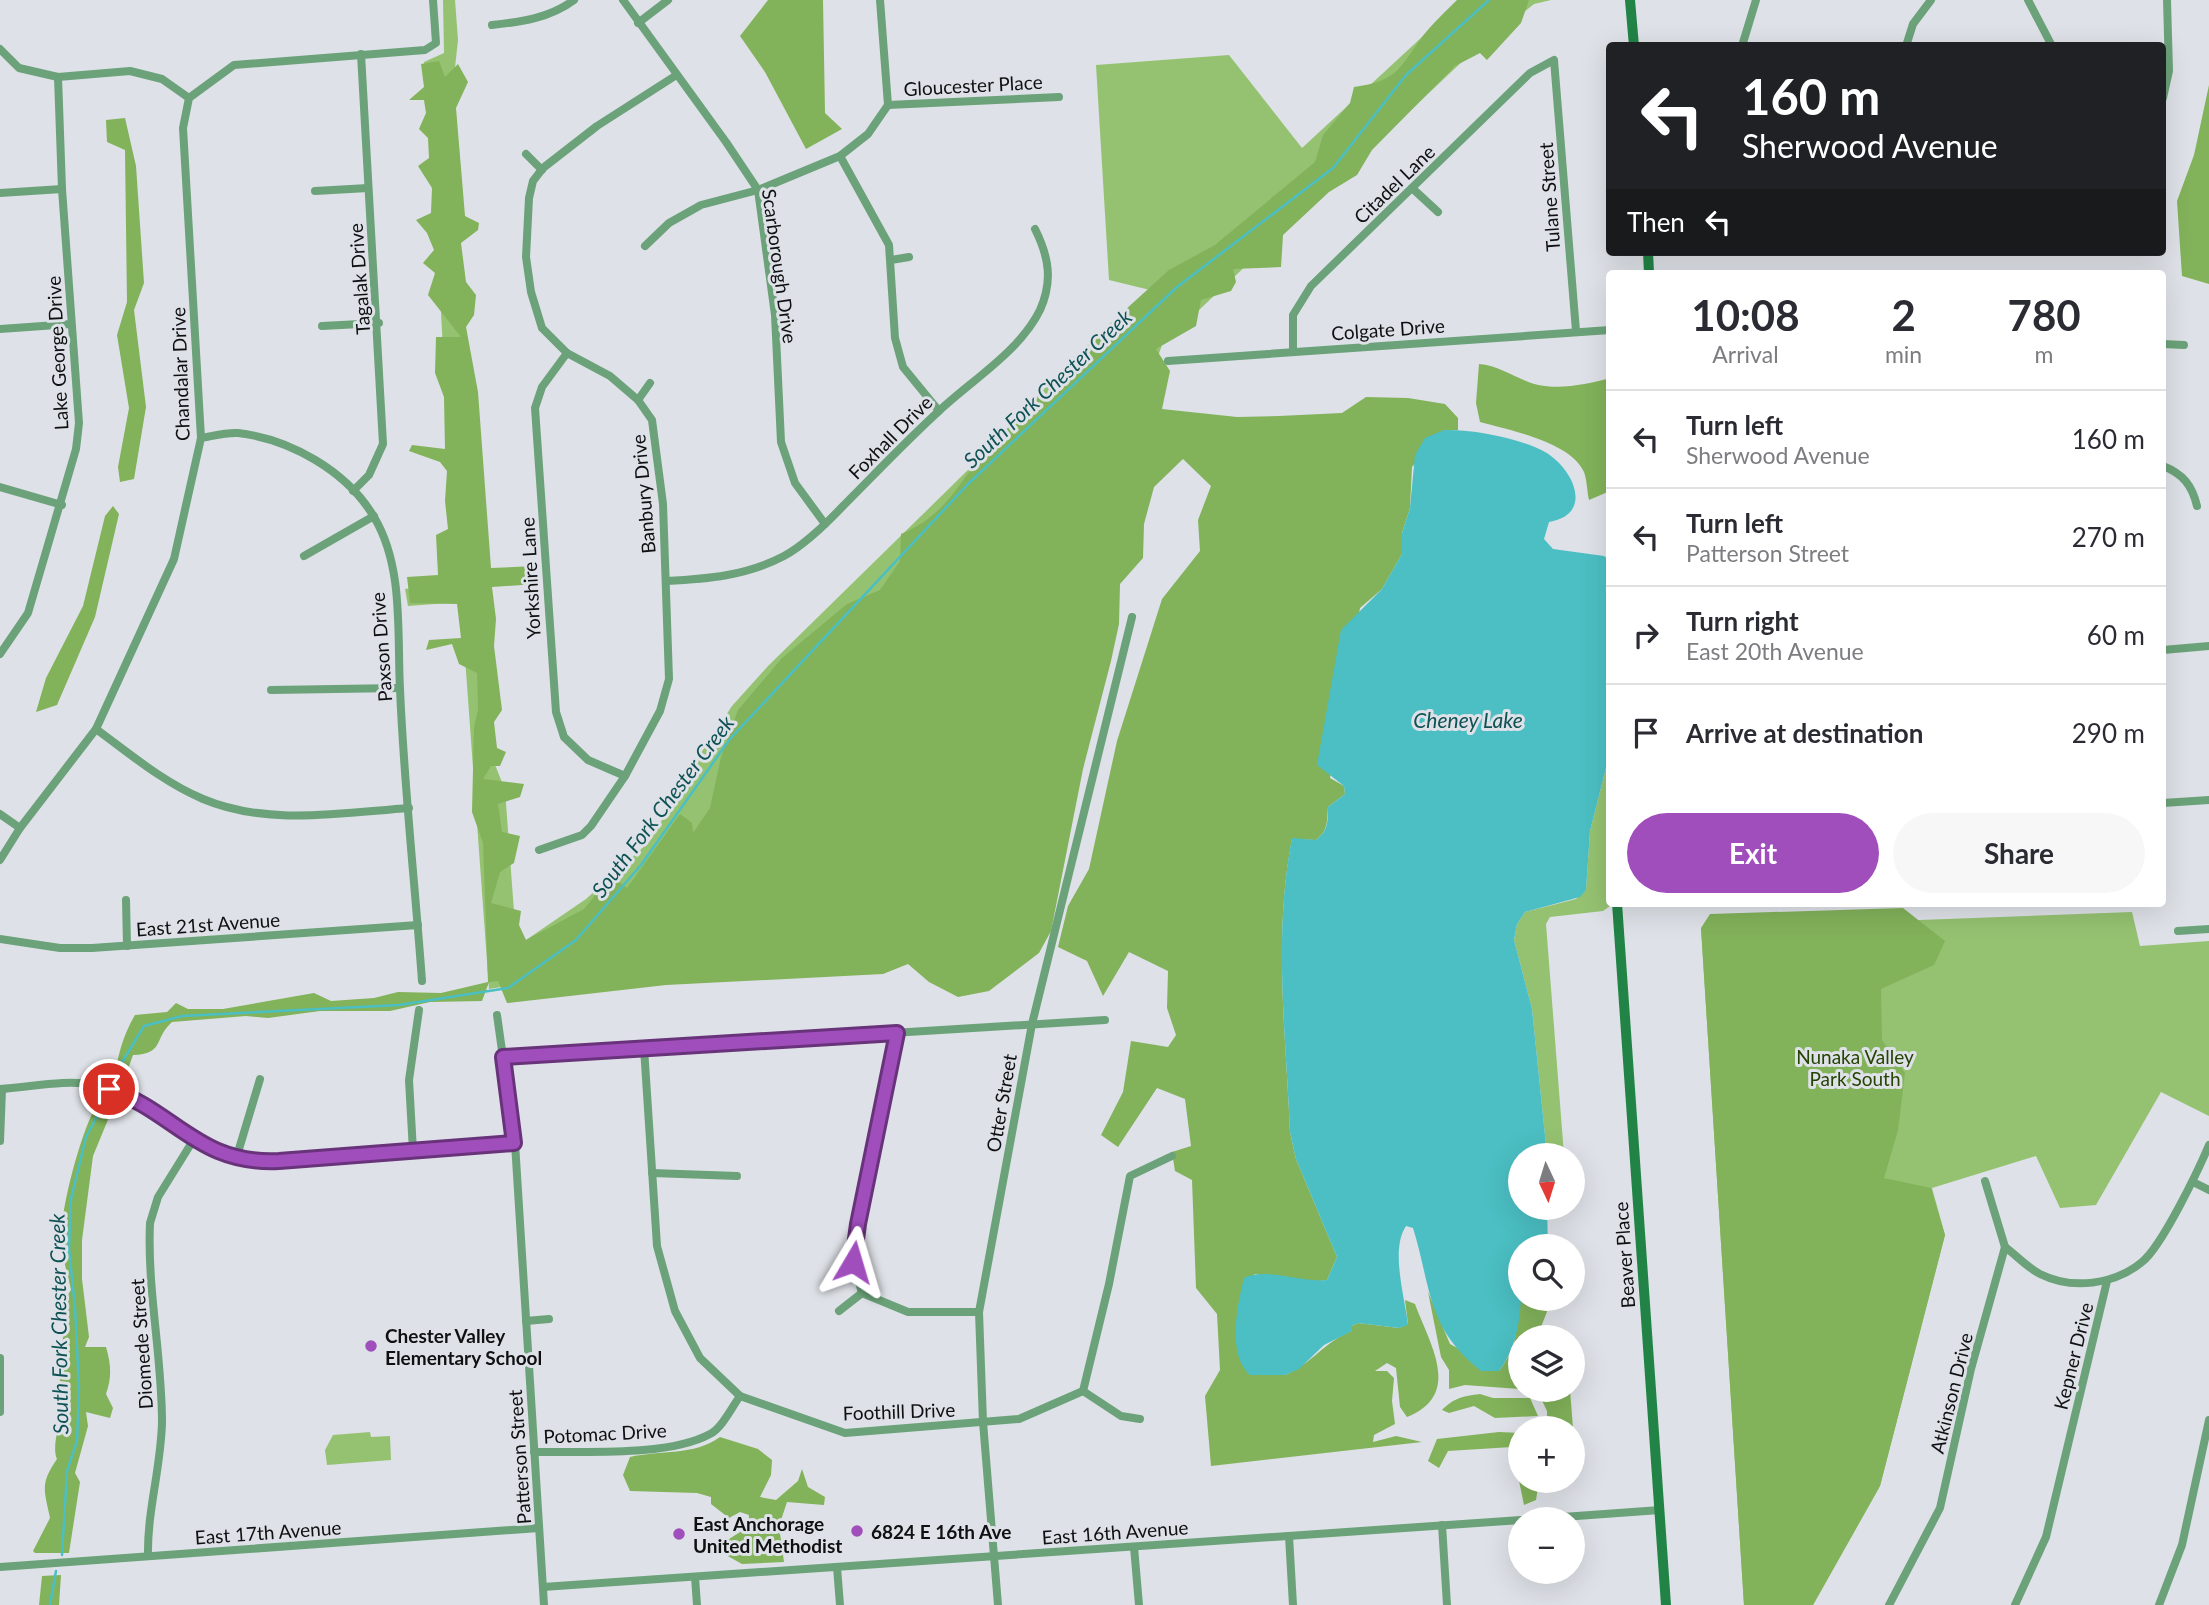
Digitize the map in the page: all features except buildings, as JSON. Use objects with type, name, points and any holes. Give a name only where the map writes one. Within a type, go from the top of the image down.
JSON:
[{"type":"street","points":[[0,49],[19,68],[58,77],[130,71],[162,79],[189,98],[234,65],[425,50],[436,43],[433,0]]},
{"type":"street","points":[[492,25],[526,21],[549,14],[574,0]]},
{"type":"street","name":"Scarborough Drive","points":[[622,0],[758,190],[775,314],[781,442],[794,482],[825,524]]},
{"type":"street","points":[[638,23],[668,0]]},
{"type":"street","points":[[645,246],[669,223],[701,205],[758,190],[841,156],[869,134],[888,105],[880,0]]},
{"type":"street","points":[[1630,0],[1634,42]]},
{"type":"street","points":[[1743,42],[1756,0]]},
{"type":"street","points":[[1907,42],[1913,23],[1931,0]]},
{"type":"street","points":[[2028,0],[2050,42]]},
{"type":"street","points":[[2166,84],[2169,71],[2167,0]]},
{"type":"street","name":"Tagalak Drive","points":[[353,491],[369,475],[383,444],[379,323],[361,54]]},
{"type":"street","name":"Citadel Lane","points":[[1293,352],[1293,316],[1311,286],[1530,73],[1554,60]]},
{"type":"street","name":"Tulane Street","points":[[1554,60],[1576,331]]},
{"type":"street","name":"Banbury Drive","points":[[539,850],[582,835],[625,776],[666,696],[669,679],[663,504],[652,420],[638,400],[610,376],[567,354],[542,328],[531,292],[526,230],[529,198],[533,181],[542,170],[597,126],[675,76]]},
{"type":"street","name":"Lake George Drive","points":[[1,652],[28,612],[62,505],[76,449],[79,423],[62,189],[58,77]]},
{"type":"street","name":"Gloucester Place","points":[[888,105],[1059,97]]},
{"type":"street","name":"Chandalar Drive","points":[[0,860],[20,828],[96,729],[174,559],[201,438],[183,128],[189,98]]},
{"type":"street","points":[[526,154],[542,170]]},
{"type":"street","points":[[841,156],[889,245],[895,338],[903,367],[939,411]]},
{"type":"street","points":[[315,191],[368,188]]},
{"type":"street","points":[[1412,188],[1438,212]]},
{"type":"street","points":[[0,193],[62,189]]},
{"type":"street","name":"Foxhall Drive","points":[[666,581],[708,579],[755,571],[788,555],[825,524],[939,411],[1009,349],[1038,312],[1050,284],[1046,249],[1035,229]]},
{"type":"street","points":[[891,260],[909,257]]},
{"type":"street","points":[[322,326],[379,323]]},
{"type":"street","points":[[0,329],[71,324]]},
{"type":"street","name":"Colgate Drive","points":[[1168,361],[1606,330]]},
{"type":"street","points":[[2166,344],[2184,345]]},
{"type":"street","name":"Yorkshire Lane","points":[[567,354],[542,387],[535,408],[552,682],[565,737],[588,760],[625,776]]},
{"type":"street","points":[[638,400],[650,383]]},
{"type":"street","name":"Paxson Drive","points":[[201,438],[236,433],[276,441],[316,460],[353,491],[374,516],[388,548],[400,628],[400,688],[422,981]]},
{"type":"street","points":[[2166,468],[2185,477],[2194,492],[2197,506]]},
{"type":"street","points":[[0,487],[62,505]]},
{"type":"street","points":[[304,556],[374,516]]},
{"type":"street","name":"Otter Street","points":[[998,1605],[983,1422],[979,1312],[1032,1024],[1132,617]]},
{"type":"street","points":[[2166,650],[2209,646]]},
{"type":"street","points":[[271,690],[400,688]]},
{"type":"street","points":[[96,729],[163,779],[205,800],[236,809],[304,816],[409,808]]},
{"type":"street","points":[[2166,803],[2209,800]]},
{"type":"street","points":[[0,814],[20,828]]},
{"type":"street","points":[[127,900],[127,946]]},
{"type":"street","name":"Beaver Place","points":[[1617,907],[1666,1605]]},
{"type":"street","name":"East 21st Avenue","points":[[0,939],[60,948],[127,946],[418,925]]},
{"type":"street","points":[[2178,931],[2209,929]]},
{"type":"street","points":[[413,1151],[409,1080],[419,1010]]},
{"type":"street","name":"Patterson Street","points":[[497,1014],[514,1143],[544,1605]]},
{"type":"street","points":[[503,1057],[1105,1020]]},
{"type":"street","points":[[862,1293],[853,1262],[858,1224],[897,1033]]},
{"type":"street","name":"Foothill Drive","points":[[644,1048],[657,1246],[676,1311],[700,1358],[740,1396],[845,1433],[1019,1419],[1083,1391]]},
{"type":"street","points":[[236,1159],[260,1079]]},
{"type":"street","points":[[0,1141],[1,1089],[69,1083],[98,1086],[118,1093],[194,1139],[236,1159],[279,1161],[514,1143]]},
{"type":"street","name":"Diomede Street","points":[[148,1556],[147,1522],[156,1477],[162,1422],[150,1223],[158,1197],[194,1139]]},
{"type":"street","name":"Kepner Drive","points":[[2015,1605],[2046,1537],[2107,1281],[2144,1261],[2193,1182],[2209,1145]]},
{"type":"street","points":[[1140,1419],[1121,1416],[1083,1391],[1130,1176],[1172,1156]]},
{"type":"street","points":[[652,1173],[737,1176]]},
{"type":"street","points":[[1985,1181],[2006,1247],[2039,1273],[2070,1283],[2107,1281]]},
{"type":"street","points":[[2193,1182],[2209,1190]]},
{"type":"street","name":"Atkinson Drive","points":[[1889,1605],[1940,1508],[1971,1369],[2006,1247]]},
{"type":"street","points":[[862,1293],[908,1312],[979,1312]]},
{"type":"street","points":[[839,1311],[862,1293]]},
{"type":"street","points":[[526,1321],[549,1319]]},
{"type":"street","points":[[0,1358],[0,1412]]},
{"type":"street","name":"Potomac Drive","points":[[534,1452],[636,1450],[687,1443],[713,1433],[740,1396]]},
{"type":"street","points":[[2160,1605],[2182,1545],[2209,1420]]},
{"type":"street","points":[[1585,1515],[1660,1510]]},
{"type":"street","name":"East 16th Avenue","points":[[543,1587],[1508,1521]]},
{"type":"street","points":[[1443,1525],[1447,1605]]},
{"type":"street","name":"East 17th Avenue","points":[[0,1567],[539,1528]]},
{"type":"street","points":[[1289,1536],[1293,1605]]},
{"type":"street","points":[[1134,1547],[1139,1605]]},
{"type":"street","points":[[837,1567],[840,1605]]},
{"type":"street","points":[[695,1577],[697,1605]]},
{"type":"green space","points":[[443,0],[455,0],[458,40],[449,123],[494,762],[505,790],[515,925],[526,940],[586,899],[650,841],[693,765],[732,706],[768,666],[971,467],[1074,357],[1150,290],[1109,280],[1096,65],[1229,55],[1302,148],[1462,0],[1551,0],[1534,4],[1467,57],[1162,345],[1134,424],[805,967],[501,990],[501,987],[489,989],[461,602],[408,606],[405,589],[459,582],[424,62],[444,53]]},
{"type":"green space","points":[[768,0],[823,0],[825,113],[842,129],[806,149],[765,72],[740,36]]},
{"type":"green space","points":[[1457,0],[1529,0],[1521,23],[1487,60],[1480,53],[1455,66],[1372,150],[1357,175],[1329,192],[1283,235],[1281,267],[1233,269],[1236,282],[1231,291],[1201,300],[1196,326],[1156,349],[1170,371],[1162,409],[1237,417],[1279,416],[1342,413],[1366,397],[1408,398],[1445,404],[1458,418],[1458,430],[1444,430],[1412,467],[1410,508],[1402,533],[1402,554],[1382,589],[1360,608],[1330,778],[1344,786],[1345,794],[1328,807],[1325,830],[1320,837],[1316,840],[1292,839],[1286,875],[1282,985],[1290,1132],[1296,1159],[1337,1257],[1327,1280],[1311,1282],[1254,1274],[1285,1375],[1303,1365],[1334,1340],[1352,1331],[1352,1326],[1358,1323],[1399,1328],[1408,1324],[1405,1300],[1415,1304],[1434,1352],[1438,1382],[1434,1395],[1424,1407],[1407,1417],[1400,1407],[1396,1368],[1387,1363],[1375,1371],[1387,1371],[1394,1378],[1392,1401],[1395,1424],[1374,1435],[1373,1442],[1396,1436],[1422,1442],[1211,1466],[1205,1396],[1220,1370],[1217,1314],[1196,1288],[1192,1180],[1175,1171],[1172,1152],[1191,1146],[1185,1099],[1157,1088],[1118,1147],[1101,1135],[1123,1092],[1131,1041],[1168,1047],[1176,1035],[1167,1008],[1168,971],[1129,952],[1103,996],[1087,961],[1058,947],[1068,906],[1089,869],[1117,741],[1162,599],[1200,551],[1198,520],[1211,486],[1183,459],[1154,487],[1144,524],[1143,558],[1120,584],[1119,624],[1083,769],[1051,931],[1039,953],[989,991],[958,997],[929,982],[908,964],[883,974],[666,985],[507,1003],[498,981],[489,982],[482,1001],[430,1002],[390,1011],[320,1011],[268,1018],[246,1016],[172,1022],[154,1049],[133,1055],[127,1072],[135,1077],[131,1083],[115,1080],[121,1046],[135,1015],[167,1012],[176,1003],[188,1009],[223,1009],[314,993],[331,1001],[374,998],[398,992],[441,993],[488,982],[483,843],[472,812],[474,728],[478,709],[477,673],[459,664],[452,644],[426,650],[429,640],[461,638],[457,604],[410,603],[407,577],[438,575],[436,535],[448,529],[445,501],[447,471],[440,462],[409,451],[412,445],[445,449],[444,397],[435,373],[436,337],[461,337],[428,295],[435,273],[423,263],[434,250],[427,233],[416,220],[431,213],[432,188],[418,166],[429,158],[428,138],[419,129],[426,113],[424,100],[409,100],[424,87],[421,64],[439,61],[445,77],[458,64],[468,82],[456,108],[465,216],[479,223],[478,230],[461,243],[466,282],[476,295],[474,315],[466,327],[478,392],[491,568],[536,566],[536,584],[492,587],[496,619],[494,646],[502,710],[494,722],[497,748],[506,752],[500,766],[491,766],[483,779],[524,784],[520,797],[498,804],[502,832],[520,836],[514,863],[500,872],[491,903],[521,911],[519,925],[526,940],[584,909],[611,876],[627,888],[680,814],[692,823],[693,833],[710,808],[721,757],[738,710],[782,658],[847,604],[880,590],[900,561],[901,534],[916,527],[939,509],[990,446],[1033,407],[1033,401],[1060,387],[1065,377],[1090,356],[1091,341],[1169,270],[1215,245],[1315,162],[1323,135],[1350,103],[1354,87],[1380,81],[1396,72],[1426,32]]},
{"type":"green space","points":[[2209,85],[2209,284],[2182,276],[2177,201],[2194,155]]},
{"type":"green space","points":[[125,118],[136,166],[144,283],[134,310],[146,407],[134,479],[120,482],[118,467],[129,408],[117,335],[127,302],[125,150],[107,142],[106,120]]},
{"type":"green space","points":[[1479,364],[1546,386],[1579,385],[1606,379],[1606,493],[1589,500],[1586,478],[1577,462],[1553,445],[1522,433],[1480,422],[1476,403]]},
{"type":"green space","points":[[113,506],[119,514],[95,617],[57,705],[36,712],[46,678],[83,606],[105,516]]},
{"type":"green space","points":[[1606,768],[1606,907],[1609,907],[1603,911],[1550,917],[1546,924],[1563,1143],[1546,1143],[1532,1009],[1514,940],[1517,924],[1525,912],[1576,899],[1586,890],[1590,831]]},
{"type":"green space","name":"Nunaka Valley Park South","points":[[1903,908],[1945,941],[1934,965],[1881,989],[1882,1040],[1905,1073],[1898,1130],[1884,1178],[1931,1188],[1945,1235],[1880,1486],[1813,1605],[1744,1605],[1701,928],[1710,914]]},
{"type":"green space","name":"Nunaka Valley Park South","points":[[2132,912],[2140,946],[2209,941],[2209,1116],[2161,1092],[2096,1205],[2060,1208],[2036,1156],[1932,1188],[1945,1235],[1880,1486],[1813,1605],[1744,1605],[1701,928]]},
{"type":"green space","points":[[114,1105],[93,1156],[82,1240],[82,1279],[89,1337],[85,1347],[106,1347],[110,1370],[106,1394],[113,1408],[110,1418],[86,1412],[88,1426],[75,1473],[80,1482],[69,1553],[35,1553],[33,1551],[50,1518],[45,1487],[57,1459],[55,1445],[69,1387],[60,1381],[57,1365],[63,1338],[63,1302],[71,1290],[61,1241],[67,1193],[77,1154],[95,1108]]},
{"type":"green space","points":[[1428,1292],[1450,1344],[1499,1371],[1508,1358],[1508,1388],[1465,1385],[1449,1389],[1449,1370],[1441,1357]]},
{"type":"green space","points":[[1518,1311],[1547,1311],[1542,1325],[1517,1325]]},
{"type":"green space","points":[[1480,1394],[1493,1398],[1508,1398],[1508,1402],[1532,1402],[1538,1416],[1495,1418],[1474,1406],[1449,1413],[1442,1410],[1459,1398]]},
{"type":"green space","points":[[1543,1402],[1571,1402],[1572,1416],[1547,1416]]},
{"type":"green space","points":[[370,1432],[371,1437],[390,1436],[391,1460],[327,1465],[325,1450],[333,1435]]},
{"type":"green space","points":[[1508,1432],[1508,1447],[1448,1451],[1439,1468],[1428,1461],[1437,1439]]},
{"type":"green space","points":[[720,1437],[758,1449],[772,1460],[771,1475],[760,1497],[776,1500],[798,1481],[802,1469],[808,1487],[825,1497],[824,1505],[787,1502],[779,1526],[784,1562],[742,1564],[726,1555],[729,1539],[748,1527],[749,1515],[740,1512],[729,1518],[711,1504],[711,1497],[697,1493],[630,1491],[623,1475],[630,1457],[688,1450]]},
{"type":"green space","points":[[1522,1493],[1537,1493],[1536,1500],[1524,1505]]},
{"type":"green space","points":[[61,1575],[59,1605],[39,1605],[42,1576]]},
{"type":"water","name":"Cheney Lake","points":[[1444,430],[1482,433],[1545,452],[1555,459],[1571,479],[1575,501],[1572,510],[1549,522],[1544,539],[1553,549],[1606,558],[1606,768],[1590,831],[1586,890],[1580,897],[1525,912],[1517,924],[1514,940],[1532,1009],[1546,1143],[1508,1143],[1508,1220],[1547,1220],[1548,1234],[1508,1234],[1508,1311],[1520,1311],[1518,1325],[1508,1325],[1508,1357],[1499,1371],[1481,1371],[1450,1339],[1440,1323],[1428,1289],[1413,1228],[1406,1226],[1401,1236],[1399,1260],[1408,1325],[1399,1328],[1358,1323],[1352,1326],[1352,1331],[1324,1345],[1299,1369],[1285,1375],[1250,1375],[1238,1355],[1236,1343],[1237,1316],[1244,1278],[1263,1274],[1327,1280],[1337,1257],[1296,1159],[1290,1132],[1282,985],[1286,875],[1292,838],[1316,840],[1326,826],[1328,807],[1345,794],[1344,786],[1317,765],[1341,630],[1382,589],[1402,554],[1402,533],[1410,508],[1415,455],[1425,438]]},
{"type":"waterway","name":"South Fork Chester Creek","points":[[62,1555],[67,1471],[77,1441],[79,1389],[69,1249],[71,1199],[86,1137],[106,1100],[113,1077],[144,1026],[182,1016],[399,1005],[508,988],[576,940],[641,865],[729,740],[968,484],[1177,287],[1333,168],[1406,75],[1489,0]]},
{"type":"waterway","name":"South Fork Chester Creek","points":[[50,1605],[56,1571]]},
{"type":"place","name":"Chester Valley Elementary School","points":[[371,1346]]},
{"type":"place","name":"6824 E 16th Ave","points":[[857,1531]]},
{"type":"place","name":"East Anchorage United Methodist","points":[[679,1534]]},
{"type":"route","points":[[109,1089],[222,1154],[255,1162],[279,1161],[514,1143],[503,1057],[897,1033],[858,1224],[853,1262]]}]
